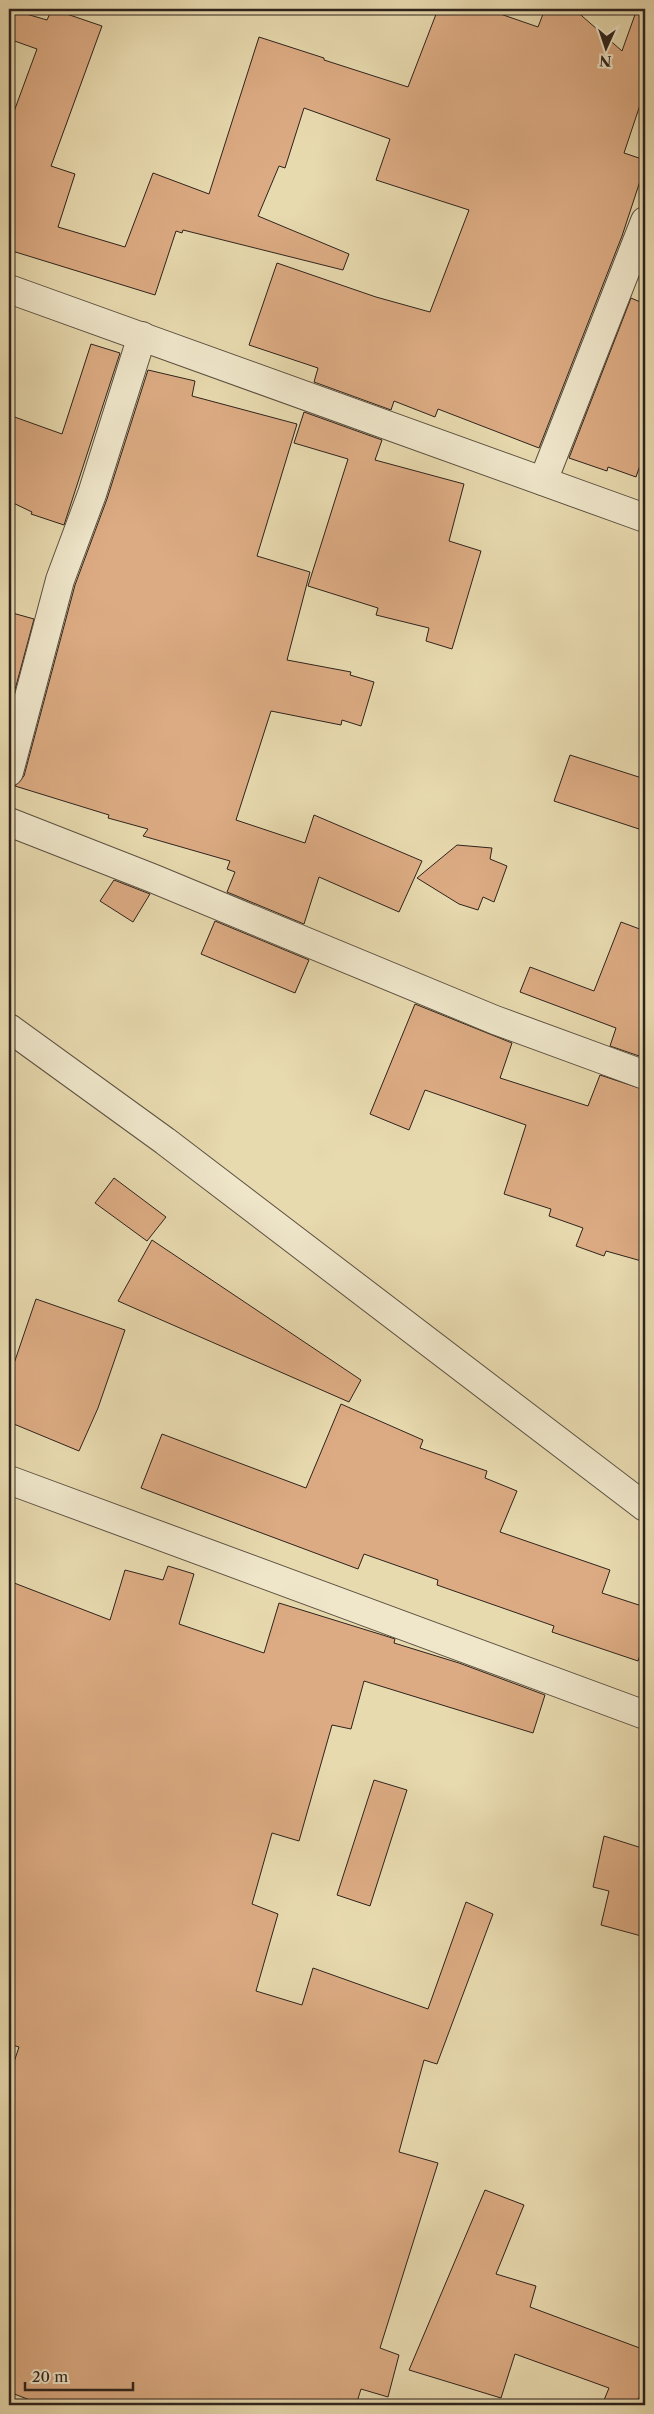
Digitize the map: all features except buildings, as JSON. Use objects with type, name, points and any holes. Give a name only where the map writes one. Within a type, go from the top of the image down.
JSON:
[{"type":"street","points":[[543,480],[645,222]]},
{"type":"street","points":[[9,289],[645,518]]},
{"type":"street","points":[[9,772],[60,580],[92,494],[142,336]]},
{"type":"street","points":[[9,822],[152,878],[494,1020],[645,1075]]},
{"type":"street","points":[[9,1028],[165,1141],[645,1507]]},
{"type":"street","points":[[9,1480],[645,1715]]}]
